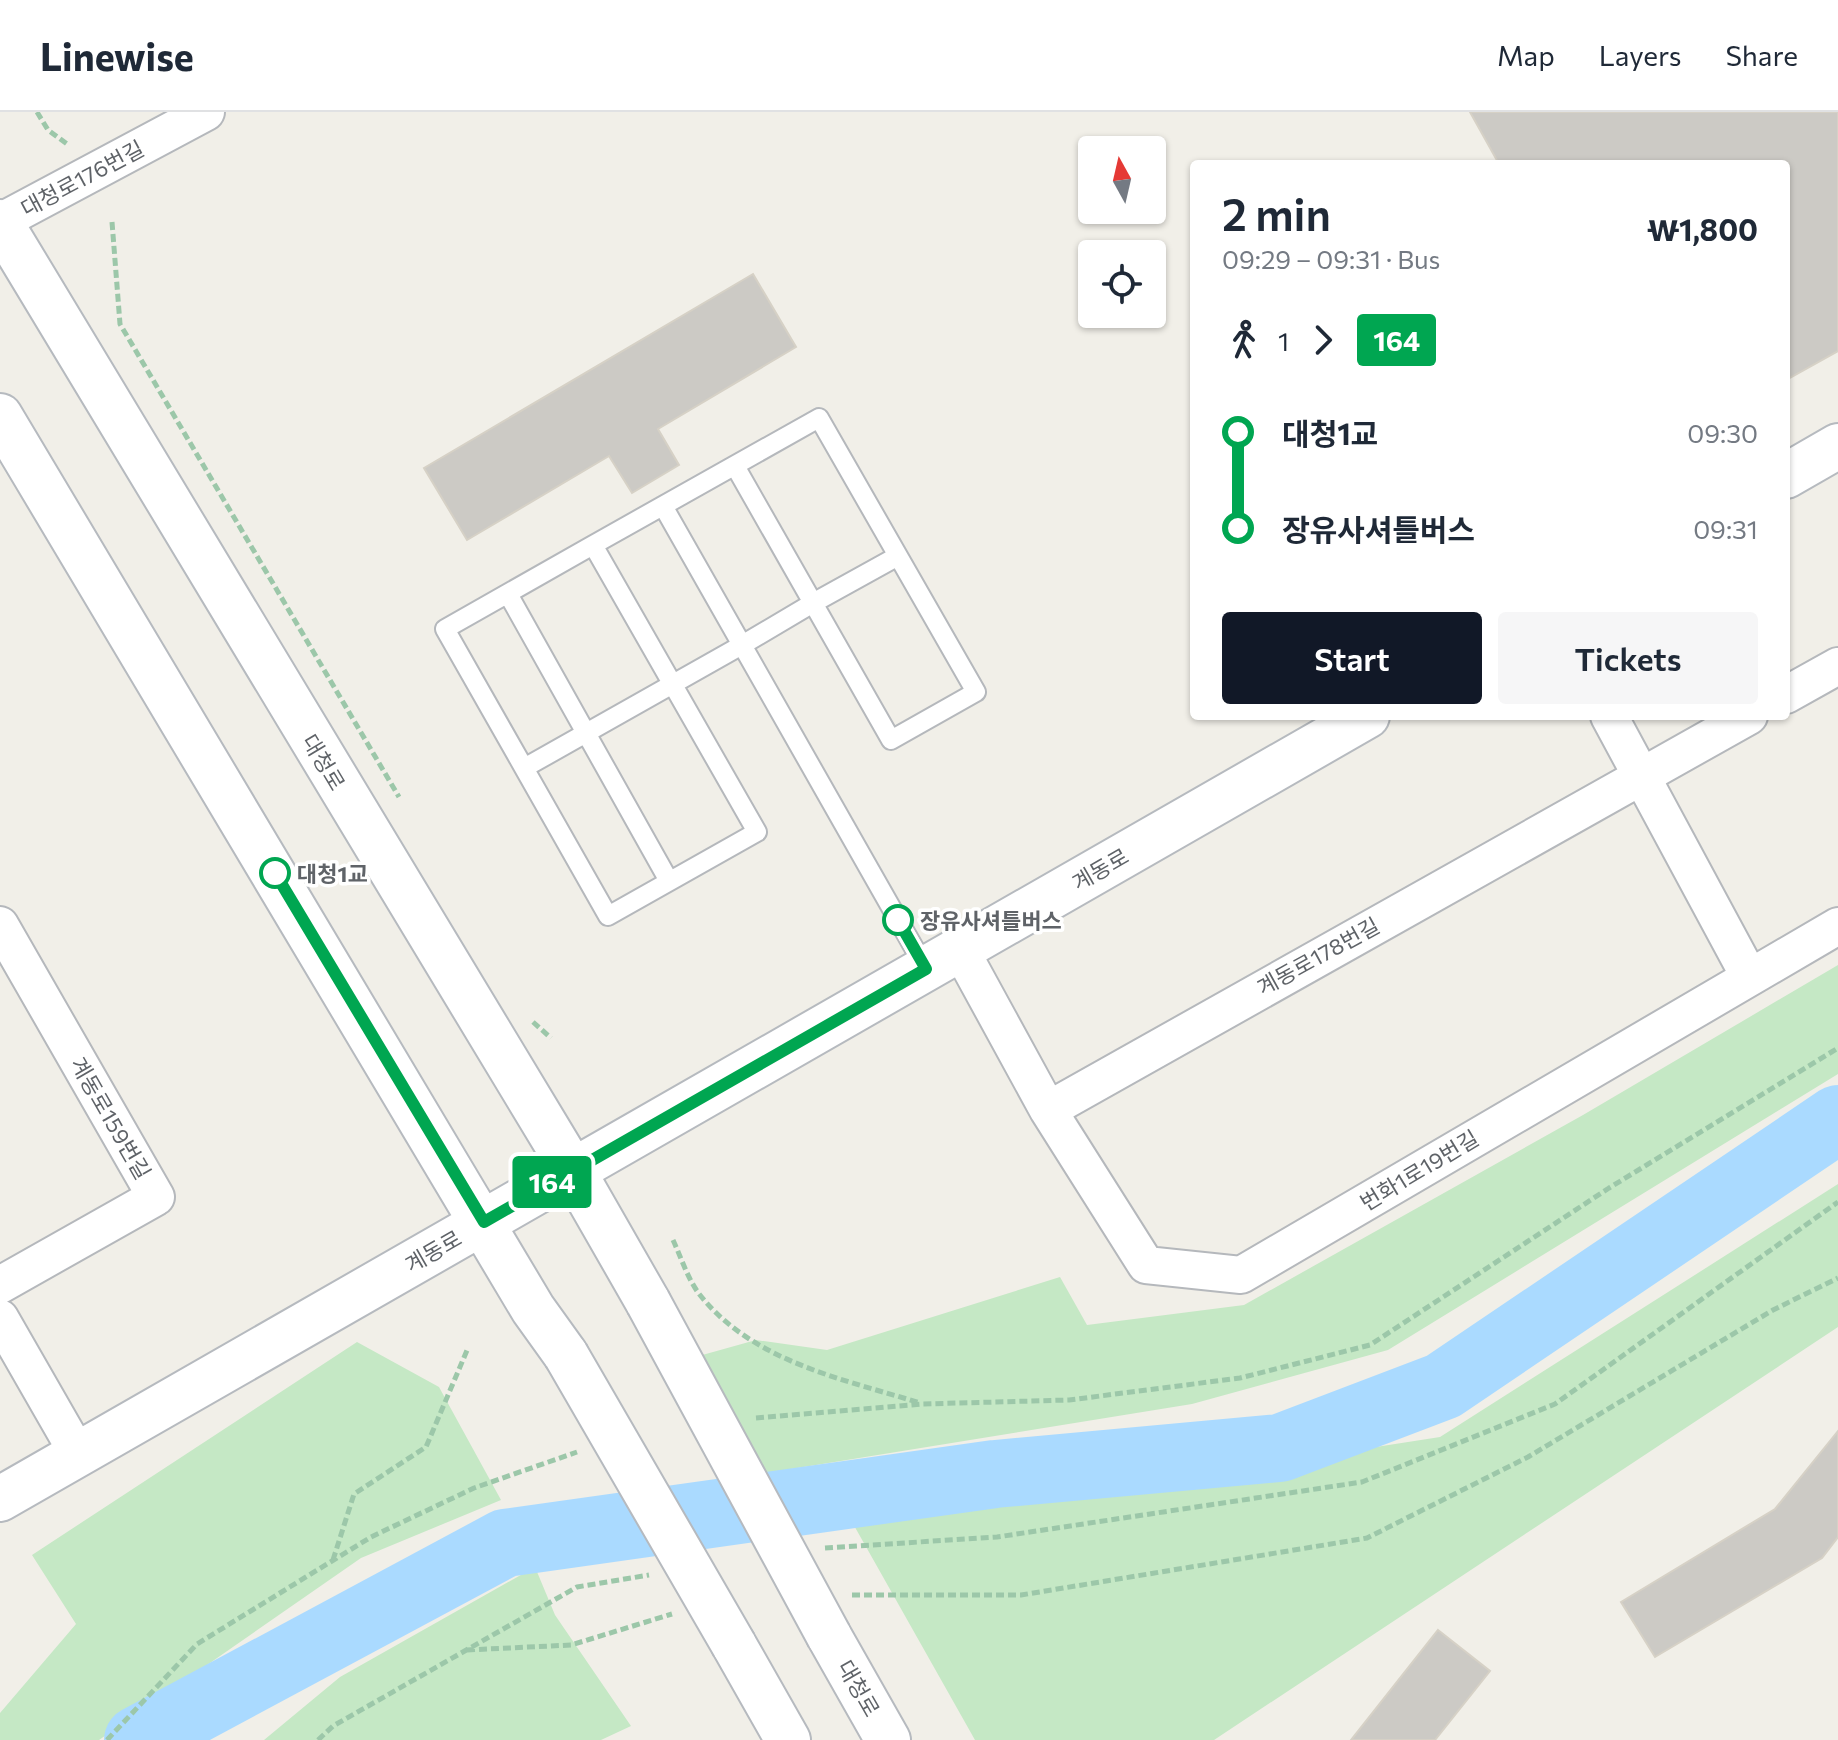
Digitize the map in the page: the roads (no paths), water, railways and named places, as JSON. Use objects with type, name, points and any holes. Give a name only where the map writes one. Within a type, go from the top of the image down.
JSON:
[{"type":"main road","name":"대청로","points":[[0,222],[573,1171],[834,1616],[888,1740]]},
{"type":"main road","points":[[0,416],[484,1222],[533,1309],[566,1355],[788,1740]]},
{"type":"main road","points":[[1790,474],[1838,446]]},
{"type":"main road","name":"계동로","points":[[0,1499],[1360,720]]},
{"type":"street","name":"대청로176번길","points":[[0,222],[206,112]]},
{"type":"street","points":[[1790,693],[1838,666]]},
{"type":"street","points":[[1611,720],[1749,976]]},
{"type":"street","name":"계동로178번길","points":[[1048,1110],[1742,720]]},
{"type":"street","name":"계동로159번길","points":[[0,925],[156,1197],[0,1285]]},
{"type":"street","name":"번화1로19번길","points":[[1048,1110],[1146,1265],[1241,1275],[1838,926]]},
{"type":"street","points":[[943,959],[1048,1110]]},
{"type":"street","points":[[0,1318],[78,1454]]},
{"type":"lane","points":[[593,545],[757,832],[608,916],[445,629],[593,545],[735,466],[819,418],[976,692],[891,740],[735,466]]},
{"type":"lane","points":[[663,506],[742,645],[943,959]]},
{"type":"lane","points":[[524,768],[898,556]]},
{"type":"lane","points":[[508,594],[669,881]]},
{"type":"waterway","points":[[138,1740],[505,1543],[995,1474],[1280,1448],[1443,1386],[1838,1119]]},
{"type":"place","name":"대청1교","points":[[275,873]]},
{"type":"place","name":"장유사셔틀버스","points":[[898,920]]}]
